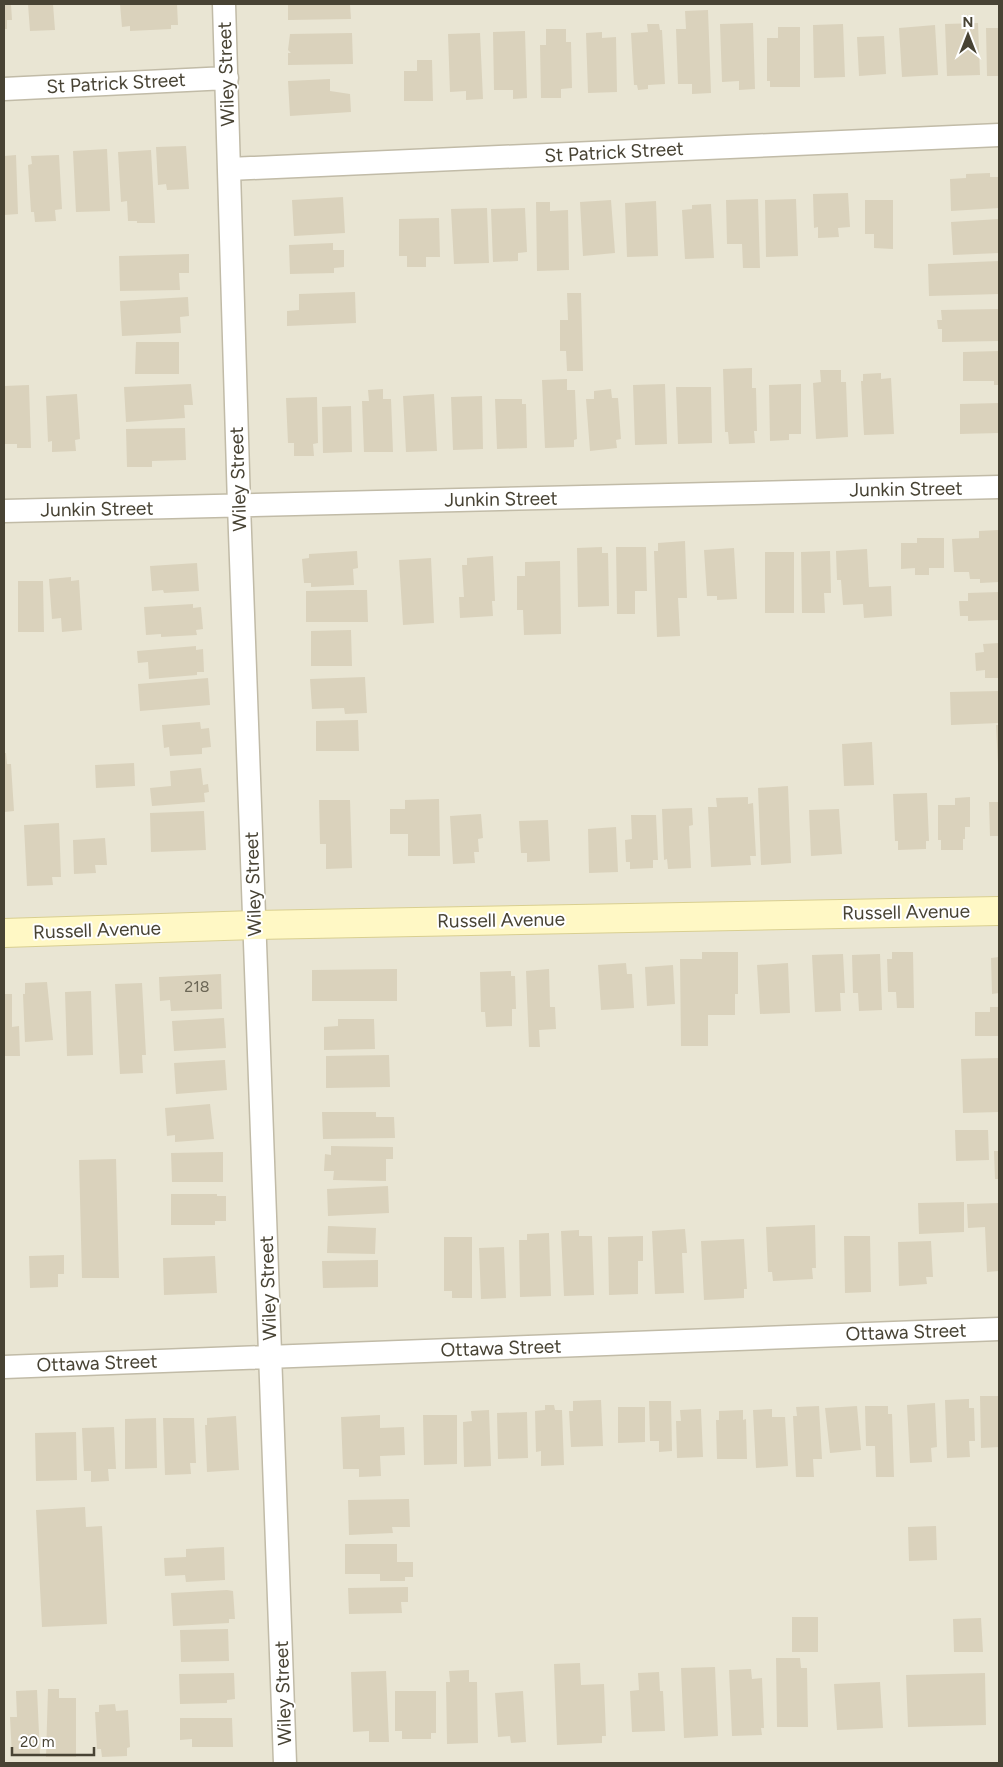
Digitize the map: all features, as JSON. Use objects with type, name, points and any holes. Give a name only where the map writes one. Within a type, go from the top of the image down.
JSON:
[{"type":"street","name":"Wiley Street","points":[[224,4],[239,505],[285,1763]]},
{"type":"street","name":"St Patrick Street","points":[[4,89],[227,78]]},
{"type":"street","name":"St Patrick Street","points":[[229,169],[999,135]]},
{"type":"street","name":"Junkin Street","points":[[4,511],[999,487]]},
{"type":"street","name":"Russell Avenue","points":[[4,933],[255,925],[999,911]]},
{"type":"street","name":"Ottawa Street","points":[[4,1367],[999,1329]]},
{"type":"shaded area","points":[[4,4],[999,4],[999,1763],[4,1763]]},
{"type":"building","points":[[4,4],[11,4],[12,20],[7,20],[7,29],[4,29]]},
{"type":"building","points":[[28,4],[53,4],[55,30],[30,31]]},
{"type":"building","points":[[120,4],[177,4],[178,25],[171,25],[171,29],[130,31],[130,26],[122,27]]},
{"type":"building","points":[[288,4],[350,4],[351,19],[288,20]]},
{"type":"building","points":[[708,10],[711,93],[692,94],[692,84],[678,84],[676,29],[686,29],[685,11]]},
{"type":"building","points":[[753,23],[755,89],[739,90],[739,81],[722,82],[720,24]]},
{"type":"building","points":[[978,23],[980,75],[947,76],[945,24]]},
{"type":"building","points":[[647,24],[659,24],[660,30],[662,30],[665,84],[648,85],[648,89],[638,90],[637,85],[634,85],[631,33],[648,32]]},
{"type":"building","points":[[843,24],[845,77],[814,78],[813,25]]},
{"type":"building","points":[[935,25],[938,75],[902,77],[899,28]]},
{"type":"building","points":[[778,27],[800,27],[800,87],[770,87],[770,81],[767,81],[767,38],[778,38]]},
{"type":"building","points":[[986,28],[999,28],[999,76],[987,76]]},
{"type":"building","points":[[546,29],[566,29],[566,42],[571,42],[572,88],[561,89],[561,98],[541,98],[540,45],[546,45]]},
{"type":"building","points":[[525,31],[527,98],[513,99],[513,90],[494,90],[493,32]]},
{"type":"building","points":[[602,32],[602,38],[616,37],[617,92],[588,93],[586,33]]},
{"type":"building","points":[[352,33],[353,64],[288,65],[288,53],[291,53],[288,50],[290,34]]},
{"type":"building","points":[[480,33],[483,99],[466,100],[466,91],[450,92],[448,34]]},
{"type":"building","points":[[884,36],[886,74],[859,76],[857,37]]},
{"type":"building","points":[[417,60],[432,60],[433,101],[404,101],[404,71],[417,71]]},
{"type":"building","points":[[330,79],[330,91],[350,94],[351,112],[290,116],[288,81]]},
{"type":"building","points":[[186,146],[189,189],[167,190],[166,184],[158,185],[156,147]]},
{"type":"building","points":[[107,149],[110,211],[76,212],[73,151]]},
{"type":"building","points":[[151,150],[155,223],[128,221],[127,201],[121,202],[118,152]]},
{"type":"building","points":[[16,155],[18,214],[4,215],[4,156]]},
{"type":"building","points":[[59,155],[62,209],[55,210],[56,221],[35,222],[34,212],[31,212],[28,165],[32,164],[31,156]]},
{"type":"building","points":[[990,173],[990,177],[999,177],[999,208],[951,211],[950,179],[966,178],[966,174]]},
{"type":"building","points":[[848,193],[850,227],[838,228],[839,237],[818,238],[818,227],[814,228],[813,194]]},
{"type":"building","points":[[343,197],[345,233],[294,236],[292,200]]},
{"type":"building","points":[[758,199],[760,268],[743,268],[742,244],[727,244],[726,200]]},
{"type":"building","points":[[796,199],[798,256],[766,257],[765,200]]},
{"type":"building","points":[[611,200],[615,253],[583,256],[580,202]]},
{"type":"building","points":[[865,200],[893,200],[893,249],[874,248],[874,234],[865,234]]},
{"type":"building","points":[[656,201],[658,256],[627,257],[625,203]]},
{"type":"building","points":[[536,202],[550,202],[550,211],[568,210],[569,270],[537,271]]},
{"type":"building","points":[[711,204],[714,258],[685,259],[682,210],[692,209],[692,205]]},
{"type":"building","points":[[487,208],[489,263],[454,264],[451,209]]},
{"type":"building","points":[[525,208],[527,252],[518,253],[518,261],[493,262],[491,209]]},
{"type":"building","points":[[439,218],[440,257],[426,257],[426,267],[407,267],[407,256],[399,256],[399,219]]},
{"type":"building","points":[[999,219],[999,253],[953,255],[951,222]]},
{"type":"building","points":[[333,243],[333,250],[344,250],[344,267],[334,268],[334,273],[290,274],[289,245]]},
{"type":"building","points":[[189,254],[189,273],[179,273],[180,290],[120,291],[119,256]]},
{"type":"building","points":[[999,261],[999,294],[929,296],[928,264]]},
{"type":"building","points":[[355,292],[356,323],[287,326],[287,311],[299,310],[299,294]]},
{"type":"building","points":[[567,293],[581,293],[583,371],[567,371],[566,351],[560,351],[560,320],[568,320]]},
{"type":"building","points":[[188,297],[189,316],[180,317],[181,333],[122,336],[120,301]]},
{"type":"building","points":[[999,309],[999,341],[942,342],[942,329],[938,329],[937,320],[942,320],[941,310]]},
{"type":"building","points":[[136,342],[179,342],[179,374],[135,374]]},
{"type":"building","points":[[999,351],[999,385],[994,385],[994,381],[963,381],[963,352]]},
{"type":"building","points":[[752,368],[752,388],[756,388],[757,431],[754,431],[755,443],[729,444],[728,432],[725,432],[723,369]]},
{"type":"building","points":[[820,370],[841,370],[841,382],[846,382],[848,437],[816,439],[813,383],[821,382]]},
{"type":"building","points":[[881,373],[881,379],[891,378],[894,434],[864,435],[861,381],[863,381],[863,374]]},
{"type":"building","points":[[567,379],[567,390],[575,390],[577,439],[574,440],[574,447],[545,448],[542,380]]},
{"type":"building","points":[[191,384],[193,405],[184,405],[185,418],[126,422],[124,387]]},
{"type":"building","points":[[665,384],[667,444],[635,445],[633,385]]},
{"type":"building","points":[[801,384],[801,434],[789,434],[789,440],[770,441],[769,385]]},
{"type":"building","points":[[29,385],[31,448],[17,448],[17,444],[4,444],[4,386]]},
{"type":"building","points":[[676,387],[711,387],[712,443],[678,444]]},
{"type":"building","points":[[383,389],[383,399],[391,399],[393,452],[364,452],[362,401],[369,401],[368,390]]},
{"type":"building","points":[[611,389],[612,398],[618,398],[621,439],[616,440],[617,448],[590,451],[586,399],[594,399],[594,391]]},
{"type":"building","points":[[77,394],[80,439],[75,440],[76,451],[52,452],[52,441],[48,442],[46,396]]},
{"type":"building","points":[[434,394],[437,451],[406,452],[403,396]]},
{"type":"building","points":[[482,396],[483,449],[453,450],[451,397]]},
{"type":"building","points":[[317,397],[318,443],[313,444],[314,456],[294,456],[294,443],[288,443],[286,398]]},
{"type":"building","points":[[495,399],[522,399],[522,404],[526,404],[527,448],[497,449]]},
{"type":"building","points":[[999,403],[999,433],[960,434],[960,404]]},
{"type":"building","points":[[351,406],[352,452],[323,453],[322,407]]},
{"type":"building","points":[[185,428],[186,460],[152,461],[152,467],[127,467],[126,429]]},
{"type":"building","points":[[999,530],[999,582],[980,583],[980,579],[970,579],[969,572],[954,572],[952,539],[979,538],[979,531]]},
{"type":"building","points":[[917,538],[944,538],[944,568],[929,568],[929,575],[915,575],[915,568],[901,569],[901,543],[917,543]]},
{"type":"building","points":[[685,541],[687,598],[678,598],[680,636],[657,637],[654,551],[658,551],[658,543]]},
{"type":"building","points":[[602,547],[602,553],[608,553],[609,606],[578,607],[577,548]]},
{"type":"building","points":[[616,547],[646,547],[647,591],[635,591],[635,614],[617,614]]},
{"type":"building","points":[[734,548],[737,599],[717,600],[717,596],[707,596],[704,550]]},
{"type":"building","points":[[867,549],[869,587],[891,586],[892,616],[864,618],[863,604],[843,605],[841,580],[837,580],[836,551]]},
{"type":"building","points":[[357,551],[358,568],[353,569],[354,585],[311,587],[311,583],[304,583],[302,559],[309,558],[309,554]]},
{"type":"building","points":[[830,551],[831,593],[824,593],[825,613],[802,613],[801,552]]},
{"type":"building","points":[[765,552],[794,552],[794,613],[765,613]]},
{"type":"building","points":[[493,556],[495,601],[492,601],[493,616],[460,618],[459,597],[464,597],[462,565],[467,565],[467,558]]},
{"type":"building","points":[[431,558],[434,623],[403,625],[399,560]]},
{"type":"building","points":[[560,561],[561,634],[524,635],[523,610],[517,610],[517,576],[525,576],[525,562]]},
{"type":"building","points":[[197,563],[199,591],[164,593],[163,590],[152,591],[150,566]]},
{"type":"building","points":[[71,577],[71,581],[79,580],[82,630],[62,632],[61,618],[52,619],[49,579]]},
{"type":"building","points":[[18,581],[43,581],[44,632],[18,632]]},
{"type":"building","points":[[367,590],[368,622],[306,622],[306,591]]},
{"type":"building","points":[[999,592],[999,620],[968,621],[968,616],[960,616],[959,601],[968,601],[968,593]]},
{"type":"building","points":[[193,604],[193,608],[201,607],[203,629],[196,630],[197,635],[161,637],[161,634],[146,635],[144,607]]},
{"type":"building","points":[[351,630],[352,666],[311,666],[311,631]]},
{"type":"building","points":[[999,643],[999,678],[985,678],[985,670],[976,671],[975,653],[984,652],[983,644]]},
{"type":"building","points":[[196,646],[196,650],[203,649],[204,672],[197,672],[197,675],[149,679],[148,662],[138,663],[137,651]]},
{"type":"building","points":[[365,677],[367,713],[345,714],[344,708],[312,709],[310,679]]},
{"type":"building","points":[[208,678],[210,705],[140,711],[138,684]]},
{"type":"building","points":[[999,691],[999,723],[951,725],[950,692]]},
{"type":"building","points":[[358,720],[359,751],[316,751],[316,721]]},
{"type":"building","points":[[200,722],[201,729],[209,728],[211,747],[202,748],[202,754],[170,756],[169,747],[164,748],[162,725]]},
{"type":"building","points":[[996,725],[999,725],[999,764],[998,764]]},
{"type":"building","points":[[872,742],[874,785],[844,786],[842,744]]},
{"type":"building","points":[[4,753],[6,753],[7,764],[11,764],[14,811],[4,812]]},
{"type":"building","points":[[134,763],[135,786],[96,788],[95,765]]},
{"type":"building","points":[[201,768],[203,785],[208,784],[209,792],[204,793],[205,802],[152,806],[150,788],[171,786],[170,771]]},
{"type":"building","points":[[788,786],[791,863],[761,865],[758,788]]},
{"type":"building","points":[[927,793],[929,841],[926,841],[926,849],[898,850],[898,841],[895,841],[893,794]]},
{"type":"building","points":[[748,797],[748,804],[753,803],[756,856],[750,856],[751,865],[711,867],[708,807],[717,807],[716,798]]},
{"type":"building","points":[[970,797],[970,827],[965,827],[963,850],[941,850],[941,840],[938,840],[938,805],[955,805],[955,798]]},
{"type":"building","points":[[439,799],[440,856],[408,856],[408,834],[390,834],[390,809],[405,809],[405,800]]},
{"type":"building","points":[[319,800],[350,800],[352,868],[326,869],[326,844],[320,844]]},
{"type":"building","points":[[989,802],[999,802],[999,836],[990,836]]},
{"type":"building","points":[[692,808],[693,825],[689,826],[691,868],[668,869],[667,859],[664,860],[662,809]]},
{"type":"building","points":[[839,809],[842,854],[811,856],[809,810]]},
{"type":"building","points":[[204,811],[206,850],[151,852],[150,813]]},
{"type":"building","points":[[481,814],[483,838],[478,839],[479,852],[474,852],[475,863],[453,864],[450,816]]},
{"type":"building","points":[[631,815],[656,815],[658,860],[653,860],[653,868],[630,869],[630,862],[626,862],[625,840],[632,839]]},
{"type":"building","points":[[548,820],[550,861],[527,862],[527,853],[521,853],[519,821]]},
{"type":"building","points":[[59,823],[61,877],[52,877],[53,885],[27,886],[24,825]]},
{"type":"building","points":[[616,827],[618,872],[589,873],[588,829]]},
{"type":"building","points":[[105,838],[107,865],[95,865],[96,873],[74,874],[73,840]]},
{"type":"building","points":[[702,952],[738,952],[738,994],[735,994],[735,1015],[708,1015],[708,1046],[681,1046],[680,959],[702,959]]},
{"type":"building","points":[[892,952],[913,952],[914,1008],[897,1008],[896,992],[888,992],[887,959],[892,959]]},
{"type":"building","points":[[843,954],[845,993],[840,993],[841,1011],[815,1012],[812,955]]},
{"type":"building","points":[[880,954],[882,1010],[859,1011],[858,993],[853,993],[852,955]]},
{"type":"building","points":[[999,957],[999,993],[992,994],[991,958]]},
{"type":"building","points":[[626,963],[627,974],[632,974],[634,1008],[601,1010],[598,965]]},
{"type":"building","points":[[788,963],[790,1013],[760,1014],[757,965]]},
{"type":"building","points":[[673,965],[675,1004],[647,1006],[645,967]]},
{"type":"building","points":[[397,969],[397,1001],[312,1001],[312,970]]},
{"type":"building","points":[[549,969],[550,1007],[555,1007],[556,1029],[539,1030],[540,1047],[529,1047],[526,971]]},
{"type":"building","points":[[511,971],[511,976],[515,976],[516,1009],[512,1009],[512,1026],[486,1027],[485,1012],[481,1012],[480,972]]},
{"type":"building","points":[[221,974],[222,1009],[171,1011],[170,1000],[160,1001],[159,977]]},
{"type":"building","points":[[47,982],[53,1040],[25,1042],[23,994],[25,994],[25,983]]},
{"type":"building","points":[[142,983],[146,1055],[142,1055],[143,1073],[120,1074],[115,984]]},
{"type":"building","points":[[91,991],[93,1055],[67,1056],[65,992]]},
{"type":"building","points":[[4,994],[12,994],[12,1027],[19,1026],[20,1056],[4,1056]]},
{"type":"building","points":[[990,1007],[999,1007],[999,1036],[975,1036],[975,1012],[990,1012]]},
{"type":"building","points":[[224,1018],[226,1048],[174,1051],[172,1021]]},
{"type":"building","points":[[338,1019],[374,1019],[375,1049],[324,1050],[324,1027],[338,1026]]},
{"type":"building","points":[[389,1055],[390,1087],[326,1088],[326,1056]]},
{"type":"building","points":[[999,1058],[999,1112],[963,1113],[961,1059]]},
{"type":"building","points":[[225,1060],[227,1090],[176,1094],[174,1063]]},
{"type":"building","points":[[210,1104],[214,1139],[175,1142],[175,1135],[167,1136],[165,1108]]},
{"type":"building","points":[[322,1112],[376,1112],[376,1117],[394,1117],[395,1138],[323,1139]]},
{"type":"building","points":[[955,1130],[988,1130],[989,1160],[956,1161]]},
{"type":"building","points":[[331,1146],[393,1147],[393,1159],[386,1159],[386,1181],[333,1180],[334,1171],[324,1171],[325,1154],[331,1155]]},
{"type":"building","points":[[994,1151],[999,1151],[999,1179],[995,1179]]},
{"type":"building","points":[[223,1152],[223,1182],[172,1182],[171,1153]]},
{"type":"building","points":[[116,1159],[119,1278],[82,1278],[79,1160]]},
{"type":"building","points":[[388,1186],[389,1213],[328,1216],[327,1189]]},
{"type":"building","points":[[171,1194],[217,1194],[217,1196],[226,1196],[226,1221],[215,1221],[215,1225],[171,1225]]},
{"type":"building","points":[[964,1202],[964,1232],[919,1234],[918,1203]]},
{"type":"building","points":[[999,1203],[999,1271],[987,1272],[985,1227],[968,1228],[967,1204]]},
{"type":"building","points":[[815,1225],[816,1268],[812,1268],[813,1279],[773,1281],[772,1272],[768,1272],[766,1227]]},
{"type":"building","points":[[328,1226],[376,1228],[375,1254],[327,1253]]},
{"type":"building","points":[[685,1229],[687,1253],[682,1253],[684,1293],[655,1294],[652,1231]]},
{"type":"building","points":[[579,1230],[579,1236],[592,1236],[594,1295],[564,1296],[561,1231]]},
{"type":"building","points":[[549,1233],[551,1296],[520,1297],[519,1240],[527,1240],[527,1234]]},
{"type":"building","points":[[643,1236],[643,1261],[638,1261],[638,1294],[609,1295],[608,1237]]},
{"type":"building","points":[[844,1236],[870,1236],[871,1292],[845,1293]]},
{"type":"building","points":[[444,1237],[472,1237],[472,1298],[452,1298],[452,1291],[444,1291]]},
{"type":"building","points":[[744,1239],[747,1289],[744,1289],[744,1298],[704,1300],[701,1241]]},
{"type":"building","points":[[931,1241],[933,1277],[926,1277],[927,1284],[899,1286],[898,1242]]},
{"type":"building","points":[[504,1247],[506,1298],[481,1299],[479,1248]]},
{"type":"building","points":[[64,1255],[64,1274],[58,1274],[58,1287],[30,1288],[29,1256]]},
{"type":"building","points":[[215,1256],[217,1293],[164,1295],[163,1258]]},
{"type":"building","points":[[378,1260],[378,1287],[323,1288],[322,1261]]},
{"type":"building","points":[[980,1396],[999,1396],[999,1447],[981,1448]]},
{"type":"building","points":[[969,1399],[969,1408],[974,1408],[975,1441],[969,1441],[970,1457],[947,1458],[945,1400]]},
{"type":"building","points":[[601,1400],[603,1446],[571,1447],[569,1411],[573,1411],[573,1401]]},
{"type":"building","points":[[649,1401],[671,1401],[672,1451],[659,1452],[659,1441],[650,1441]]},
{"type":"building","points":[[935,1403],[937,1447],[931,1448],[932,1462],[910,1463],[907,1405]]},
{"type":"building","points":[[545,1405],[554,1405],[555,1410],[562,1410],[564,1465],[541,1466],[541,1451],[536,1452],[535,1411],[545,1410]]},
{"type":"building","points":[[819,1406],[822,1459],[813,1459],[814,1477],[796,1477],[793,1416],[797,1416],[796,1407]]},
{"type":"building","points":[[857,1406],[861,1450],[830,1453],[825,1408]]},
{"type":"building","points":[[865,1406],[888,1406],[888,1414],[892,1414],[894,1477],[876,1477],[875,1446],[866,1446]]},
{"type":"building","points":[[618,1407],[645,1407],[645,1442],[618,1443]]},
{"type":"building","points":[[701,1409],[703,1457],[677,1458],[676,1421],[681,1421],[680,1410]]},
{"type":"building","points":[[772,1409],[772,1417],[785,1417],[788,1466],[756,1468],[753,1410]]},
{"type":"building","points":[[489,1410],[491,1466],[464,1467],[463,1422],[472,1421],[471,1411]]},
{"type":"building","points":[[743,1410],[743,1420],[746,1419],[747,1459],[717,1459],[716,1420],[719,1420],[719,1411]]},
{"type":"building","points":[[527,1412],[528,1458],[498,1459],[497,1413]]},
{"type":"building","points":[[380,1415],[380,1428],[404,1427],[405,1455],[380,1456],[381,1476],[359,1477],[359,1469],[343,1469],[341,1417]]},
{"type":"building","points":[[423,1415],[457,1415],[457,1464],[424,1465]]},
{"type":"building","points":[[236,1416],[239,1470],[207,1472],[205,1425],[207,1425],[207,1418]]},
{"type":"building","points":[[156,1418],[157,1468],[125,1469],[125,1419]]},
{"type":"building","points":[[163,1418],[194,1418],[196,1463],[190,1463],[191,1474],[165,1475]]},
{"type":"building","points":[[114,1427],[116,1469],[108,1469],[109,1481],[91,1482],[91,1471],[84,1471],[82,1428]]},
{"type":"building","points":[[76,1432],[77,1480],[36,1481],[35,1433]]},
{"type":"building","points":[[409,1499],[410,1527],[392,1527],[393,1533],[349,1535],[348,1500]]},
{"type":"building","points":[[85,1507],[86,1527],[102,1526],[107,1624],[42,1627],[36,1510]]},
{"type":"building","points":[[936,1526],[937,1560],[909,1561],[908,1527]]},
{"type":"building","points":[[345,1544],[397,1544],[397,1562],[413,1562],[413,1577],[405,1577],[405,1581],[380,1581],[380,1574],[345,1574]]},
{"type":"building","points":[[224,1547],[225,1580],[186,1582],[185,1575],[165,1576],[164,1558],[186,1557],[186,1549]]},
{"type":"building","points":[[408,1587],[408,1602],[401,1602],[402,1613],[349,1614],[348,1588]]},
{"type":"building","points":[[233,1591],[235,1619],[229,1619],[229,1623],[173,1626],[171,1593]]},
{"type":"building","points":[[792,1617],[818,1617],[818,1652],[792,1652]]},
{"type":"building","points":[[981,1618],[983,1652],[954,1652],[953,1619]]},
{"type":"building","points":[[228,1629],[229,1661],[181,1662],[180,1630]]},
{"type":"building","points":[[776,1658],[800,1658],[801,1668],[807,1668],[808,1727],[777,1727]]},
{"type":"building","points":[[580,1663],[581,1685],[604,1684],[606,1736],[602,1736],[602,1743],[557,1745],[554,1664]]},
{"type":"building","points":[[715,1667],[718,1736],[684,1738],[681,1668]]},
{"type":"building","points":[[751,1669],[752,1679],[762,1678],[764,1728],[761,1728],[762,1735],[732,1736],[729,1670]]},
{"type":"building","points":[[469,1670],[469,1682],[477,1682],[478,1743],[447,1744],[446,1682],[450,1682],[449,1671]]},
{"type":"building","points":[[386,1671],[389,1742],[369,1742],[369,1731],[353,1732],[351,1672]]},
{"type":"building","points":[[659,1672],[660,1691],[663,1691],[665,1731],[632,1732],[630,1691],[639,1690],[638,1673]]},
{"type":"building","points":[[234,1673],[235,1699],[227,1700],[227,1703],[180,1704],[179,1674]]},
{"type":"building","points":[[985,1673],[986,1725],[908,1727],[906,1675]]},
{"type":"building","points":[[880,1682],[883,1728],[837,1730],[834,1684]]},
{"type":"building","points":[[48,1689],[59,1689],[59,1698],[76,1698],[76,1757],[46,1757]]},
{"type":"building","points":[[37,1690],[40,1755],[12,1756],[10,1717],[17,1717],[16,1691]]},
{"type":"building","points":[[395,1691],[436,1691],[436,1733],[431,1733],[431,1739],[402,1739],[402,1731],[395,1731]]},
{"type":"building","points":[[523,1691],[526,1742],[511,1743],[510,1736],[498,1737],[495,1693]]},
{"type":"building","points":[[115,1704],[116,1711],[128,1710],[130,1747],[127,1748],[127,1756],[102,1757],[101,1749],[97,1749],[95,1712],[99,1712],[99,1705]]},
{"type":"building","points":[[180,1718],[232,1718],[233,1747],[192,1747],[192,1739],[180,1740]]}]
